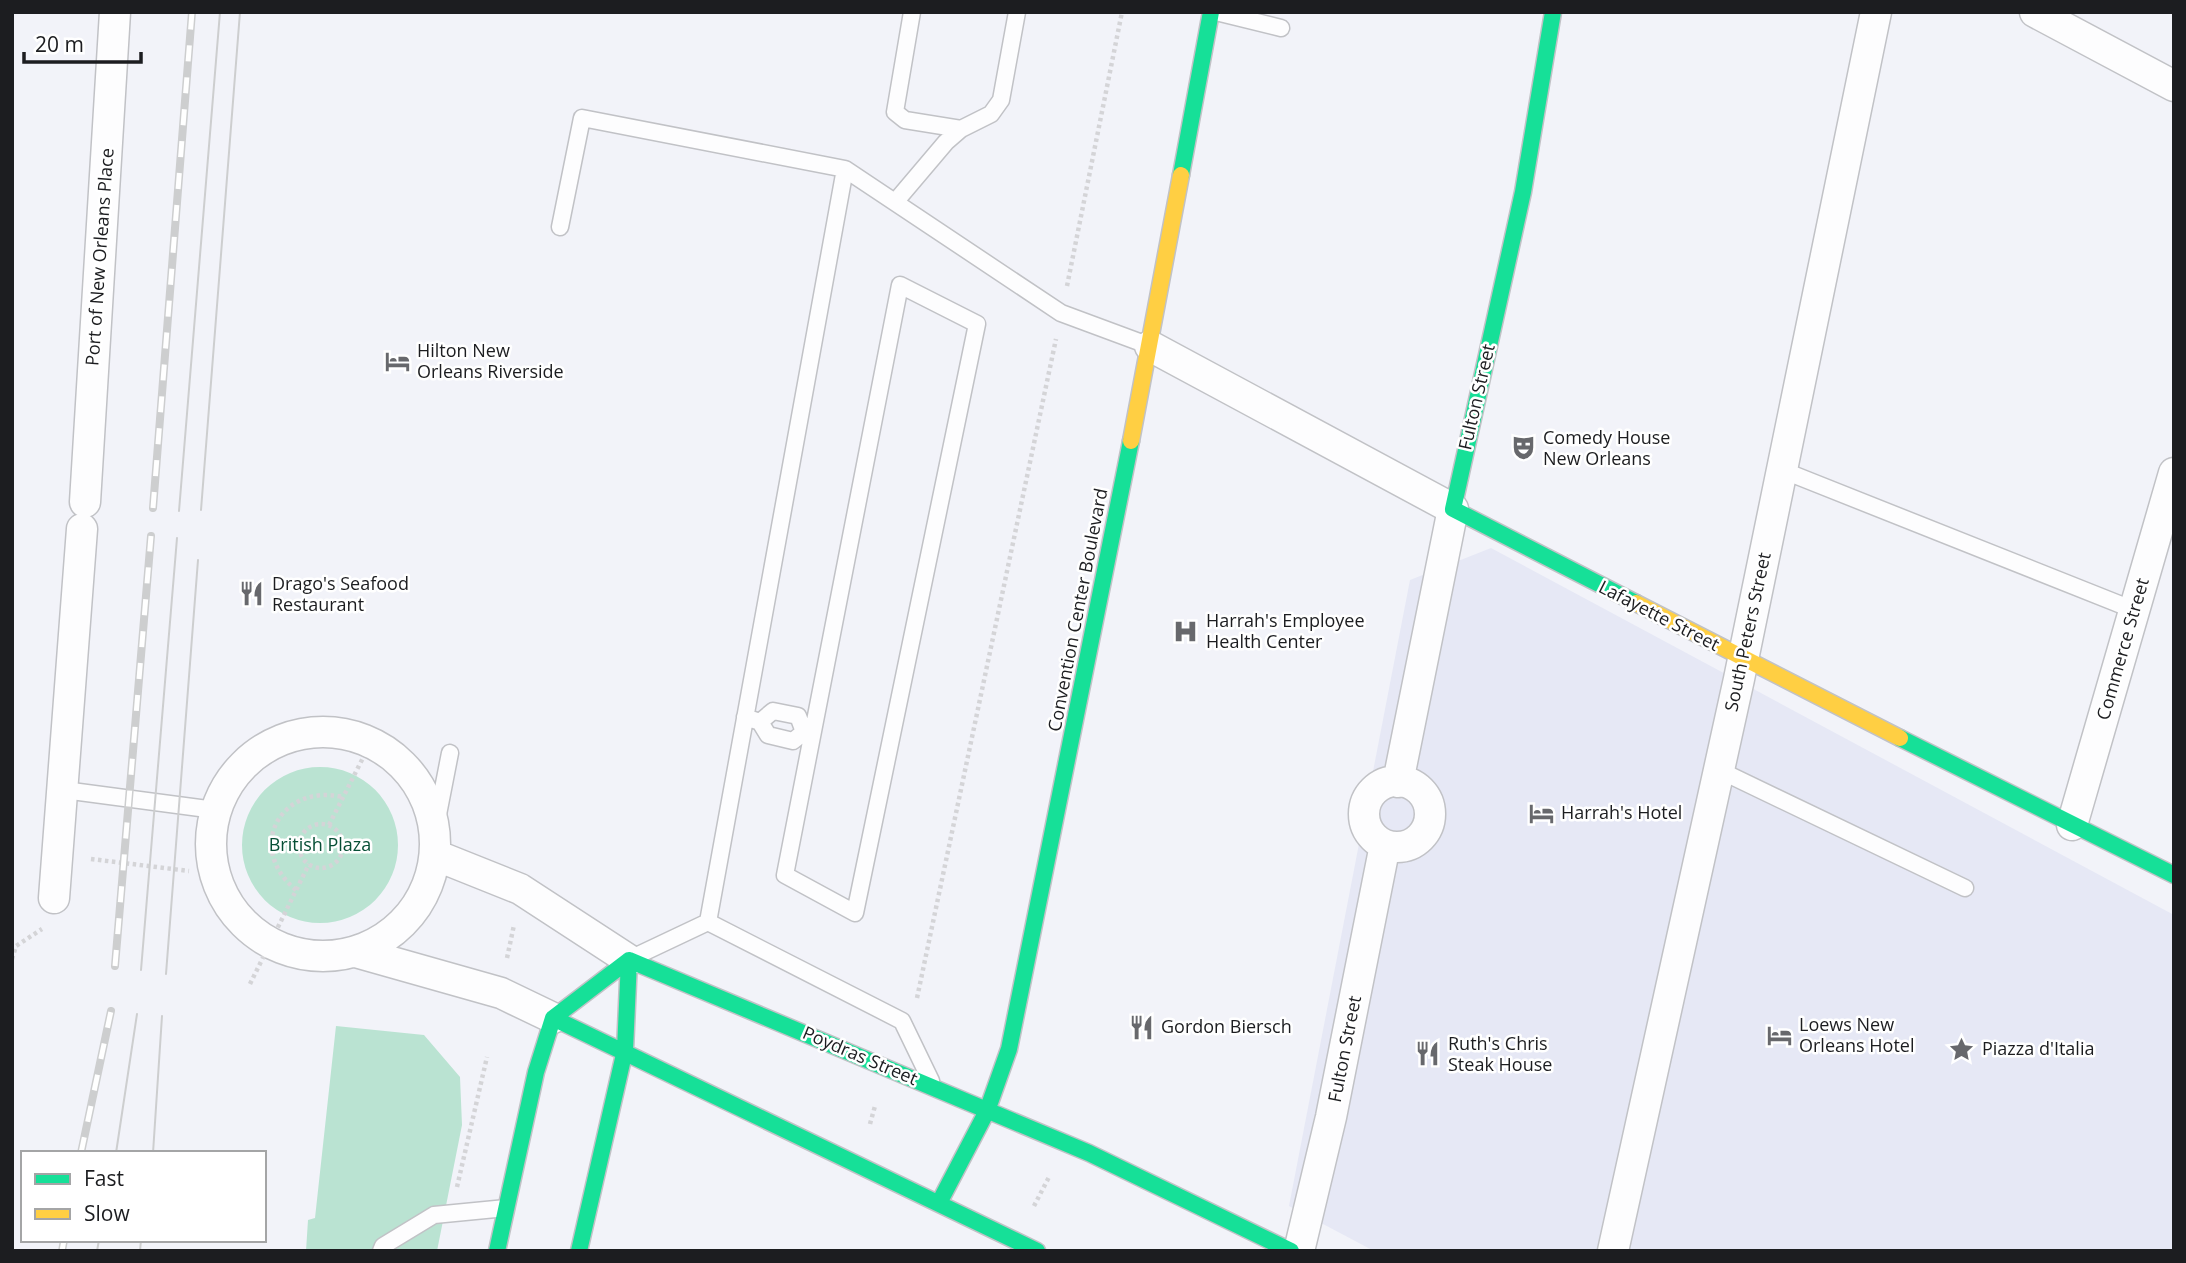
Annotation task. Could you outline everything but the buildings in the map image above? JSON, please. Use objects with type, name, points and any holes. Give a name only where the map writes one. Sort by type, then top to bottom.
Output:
[{"type":"street","name":"Port of New Orleans Place","points":[[54,898],[83,515],[115,12]]},
{"type":"street","name":"Convention Center Boulevard","points":[[939,1203],[987,1111],[1009,1049],[1150,346],[1211,12]]},
{"type":"street","name":"Fulton Street","points":[[1398,782],[1453,509],[1524,192],[1553,12]]},
{"type":"street","name":"South Peters Street","points":[[1613,1251],[1743,659],[1877,12]]},
{"type":"street","points":[[2035,12],[2174,86]]},
{"type":"street","name":"Lafayette Street","points":[[1150,346],[1453,509],[1743,659],[2174,875]]},
{"type":"street","name":"Commerce Street","points":[[2072,825],[2174,473]]},
{"type":"street","points":[[308,732],[340,733],[371,742],[394,757],[414,778],[428,802],[435,842],[428,887],[410,915],[386,937],[356,952],[326,956],[307,954],[269,943],[244,925],[221,890],[213,871],[209,840],[215,810],[229,781],[250,757],[278,741],[308,732]]},
{"type":"street","points":[[1398,782],[1415,787],[1424,796],[1430,818],[1417,841],[1405,846],[1385,845],[1369,833],[1364,820],[1364,807],[1370,795],[1379,786],[1398,782]]},
{"type":"street","name":"Poydras Street","points":[[435,842],[520,889],[629,960],[1089,1153],[1291,1251]]},
{"type":"street","name":"Fulton Street","points":[[1299,1251],[1331,1116],[1385,845]]},
{"type":"street","points":[[356,952],[501,993],[625,1050],[1037,1251]]},
{"type":"street","points":[[497,1251],[536,1072],[553,1018],[629,960]]},
{"type":"street","points":[[579,1251],[625,1050],[629,960]]},
{"type":"lane","points":[[912,12],[895,112],[905,120],[961,129]]},
{"type":"lane","points":[[896,201],[961,129],[991,114],[1001,100],[1017,12]]},
{"type":"lane","points":[[1216,12],[1281,28]]},
{"type":"lane","points":[[560,227],[582,118],[845,169],[1062,313],[1150,346]]},
{"type":"lane","points":[[708,922],[752,719],[845,169]]},
{"type":"lane","points":[[752,719],[773,710],[798,716],[810,733],[785,875],[855,914],[977,324],[900,285],[810,733]]},
{"type":"lane","points":[[1782,470],[2134,610]]},
{"type":"lane","points":[[752,719],[768,734],[793,741],[810,733]]},
{"type":"lane","points":[[435,842],[450,753]]},
{"type":"lane","points":[[1719,770],[1965,888]]},
{"type":"lane","points":[[64,790],[215,810]]},
{"type":"lane","points":[[629,960],[708,922]]},
{"type":"lane","points":[[708,922],[902,1021],[935,1088]]},
{"type":"lane","points":[[381,1251],[383,1246],[434,1215],[506,1208]]},
{"type":"path","points":[[915,1004],[1062,313],[1122,12]]},
{"type":"path","points":[[329,825],[371,742]]},
{"type":"path","points":[[296,890],[274,866],[270,848],[280,815],[310,794],[343,797]]},
{"type":"path","points":[[314,824],[329,825],[340,835],[343,850],[340,857],[328,866],[309,864],[299,852],[299,838],[314,824]]},
{"type":"path","points":[[250,984],[309,864]]},
{"type":"path","points":[[507,958],[514,921]]},
{"type":"path","points":[[443,1214],[453,1204],[487,1056]]},
{"type":"path","points":[[870,1124],[878,1095]]},
{"type":"path","points":[[1033,1207],[1051,1174]]},
{"type":"shaded area","points":[[1491,548],[2174,915],[2174,1251],[1374,1251],[1289,1206],[1410,580]]},
{"type":"green space","name":"British Plaza","points":[[320,767],[350,773],[375,790],[392,815],[398,845],[392,875],[375,900],[350,917],[320,923],[290,917],[265,900],[248,875],[242,845],[248,815],[265,790],[290,773]]},
{"type":"green space","points":[[336,1026],[424,1035],[460,1077],[462,1125],[437,1251],[306,1251],[308,1220],[315,1218]]},
{"type":"tram line","points":[[179,511],[220,12]]},
{"type":"tram line","points":[[201,510],[240,12]]},
{"type":"tram line","points":[[141,970],[177,538]]},
{"type":"tram line","points":[[166,974],[198,560]]},
{"type":"tram line","points":[[116,1151],[137,1014]]},
{"type":"tram line","points":[[153,1151],[162,1016]]},
{"type":"tram line","points":[[97,1251],[99,1242]]},
{"type":"tram line","points":[[140,1251],[141,1242]]},
{"type":"railway","points":[[153,508],[192,12]]},
{"type":"railway","points":[[115,966],[151,536]]},
{"type":"railway","points":[[81,1151],[111,1011]]},
{"type":"railway","points":[[62,1251],[64,1242]]},
{"type":"traffic: fast","points":[[1181,175],[1211,12]]},
{"type":"traffic: fast","points":[[1553,12],[1523,192],[1453,509],[1636,603]]},
{"type":"traffic: fast","points":[[939,1203],[987,1111],[1009,1049],[1131,441]]},
{"type":"traffic: fast","points":[[1900,738],[2174,875]]},
{"type":"traffic: fast","points":[[629,960],[1089,1153],[1291,1251]]},
{"type":"traffic: fast","points":[[497,1251],[536,1072],[553,1018],[629,960]]},
{"type":"traffic: fast","points":[[579,1251],[625,1050],[629,960]]},
{"type":"traffic: fast","points":[[553,1018],[1037,1251]]},
{"type":"traffic: slow","points":[[1131,441],[1181,175]]},
{"type":"traffic: slow","points":[[1636,603],[1900,738]]},
{"type":"place","name":"Hilton New Orleans Riverside","points":[[397,361]]},
{"type":"place","name":"Comedy House New Orleans","points":[[1523,448]]},
{"type":"place","name":"Drago's Seafood Restaurant","points":[[252,594]]},
{"type":"place","name":"Harrah's Employee Health Center","points":[[1186,631]]},
{"type":"place","name":"Harrah's Hotel","points":[[1541,813]]},
{"type":"place","name":"Gordon Biersch","points":[[1141,1027]]},
{"type":"place","name":"Loews New Orleans Hotel","points":[[1779,1035]]},
{"type":"place","name":"Piazza d'Italia","points":[[1962,1049]]},
{"type":"place","name":"Ruth's Chris Steak House","points":[[1428,1054]]}]
